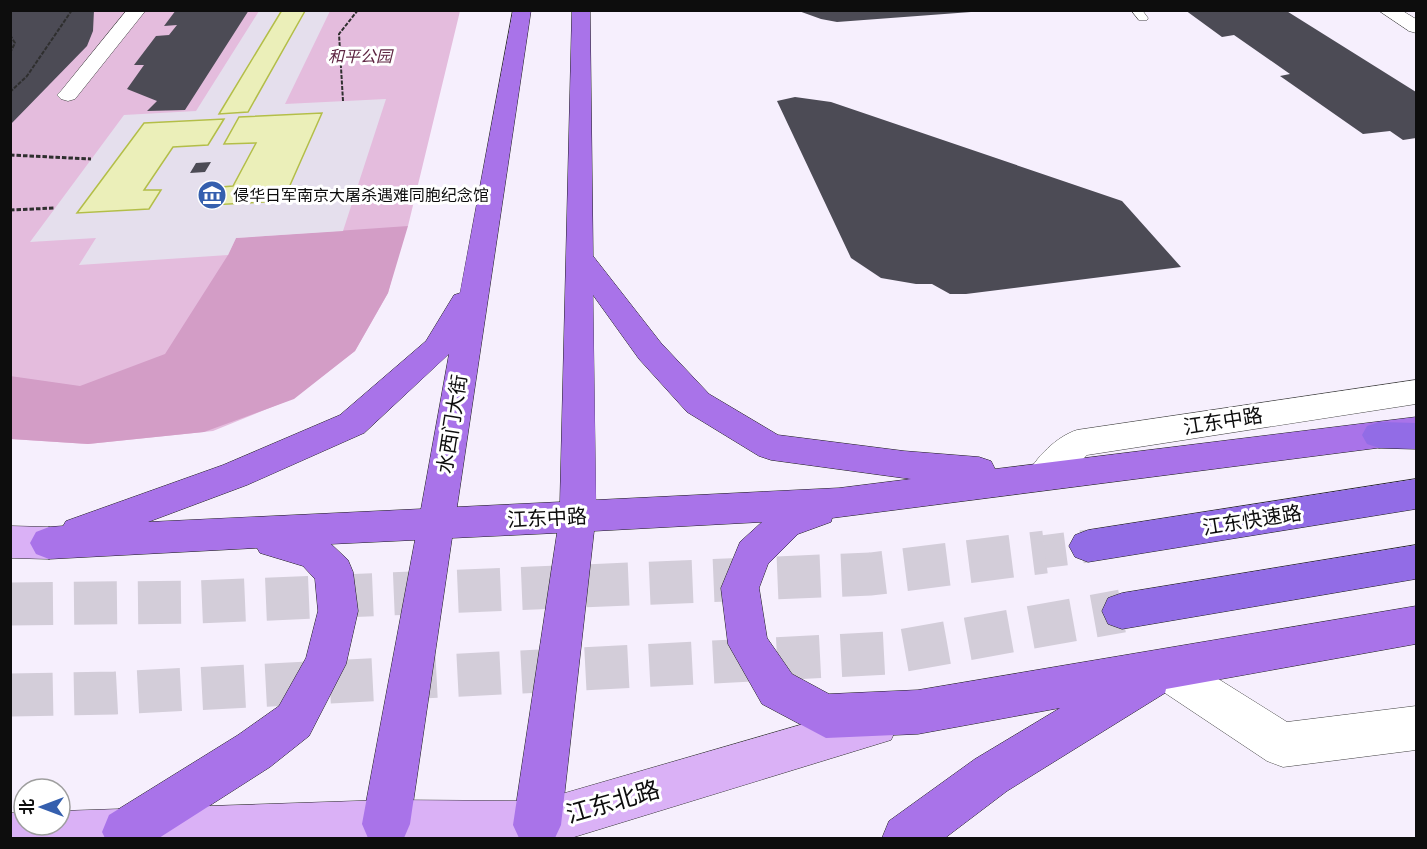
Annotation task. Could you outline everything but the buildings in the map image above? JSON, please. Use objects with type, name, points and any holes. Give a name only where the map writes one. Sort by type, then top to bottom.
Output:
[{"type":"highway","points":[[1379,435],[1416,436]]},
{"type":"highway","name":"江东快速路","points":[[1088,546],[1416,494]]},
{"type":"highway","points":[[1122,611],[1416,562]]},
{"type":"main road","name":"水西门大街","points":[[385,831],[474,285],[522,10]]},
{"type":"main road","points":[[536,832],[578,516],[581,10]]},
{"type":"main road","points":[[579,256],[650,351],[698,403],[771,447],[904,465],[1044,477]]},
{"type":"main road","points":[[10,542],[49,543],[235,475],[352,424],[437,349],[474,285]]},
{"type":"main road","name":"江东中路","points":[[49,543],[839,503],[1416,430]]},
{"type":"main road","points":[[839,503],[785,523],[753,554],[740,588],[748,644],[777,689],[826,716],[918,712],[1416,625]]},
{"type":"main road","points":[[126,832],[254,751],[294,721],[325,664],[338,611],[334,572],[314,552],[240,534]]},
{"type":"main road","points":[[906,838],[991,775],[1166,669]]},
{"type":"main road","name":"江东北路","points":[[10,837],[126,832],[536,832],[918,712]]},
{"type":"street","points":[[68,95],[137,10]]},
{"type":"street","points":[[1387,10],[1416,27]]},
{"type":"street","name":"江东中路","points":[[1044,477],[1077,443],[1416,392]]},
{"type":"street","points":[[1166,669],[1283,745],[1416,728]]},
{"type":"path","points":[[10,92],[27,76],[72,10]]},
{"type":"path","points":[[343,101],[339,34],[357,10]]},
{"type":"path","points":[[10,35],[15,43],[10,53]]},
{"type":"path","points":[[10,155],[91,159]]},
{"type":"path","points":[[10,210],[56,208]]},
{"type":"green space","name":"侵华日军南京大屠杀遇难同胞纪念馆","points":[[10,11],[460,11],[408,226],[405,227],[388,293],[355,351],[294,398],[213,431],[88,444],[11,439]]},
{"type":"shaded area","points":[[282,10],[305,11],[248,112],[219,114]]},
{"type":"shaded area","points":[[259,11],[282,11],[220,113],[248,112],[305,11],[330,11],[285,104],[386,99],[343,231],[236,238],[228,255],[79,265],[96,238],[30,242],[124,115],[196,111]],"holes":[[[224,119],[208,145],[173,147],[144,191],[161,190],[78,213],[144,123]],[[257,142],[283,201],[233,186]]]},
{"type":"shaded area","points":[[322,113],[283,201],[211,205],[221,187],[233,186],[256,143],[224,144],[239,117]]},
{"type":"shaded area","points":[[224,119],[208,145],[173,147],[144,190],[161,190],[149,209],[77,213],[144,123]]},
{"type":"shaded area","points":[[408,226],[388,293],[355,351],[294,399],[204,432],[88,444],[11,439],[10,376],[80,386],[165,354],[228,255],[236,238]]},
{"type":"tunnel","points":[[1033,553],[1088,546]]},
{"type":"tunnel","points":[[10,604],[198,602],[871,574],[1045,552]]},
{"type":"tunnel","points":[[10,695],[115,693],[889,653],[1122,611]]},
{"type":"place","name":"侵华日军南京大屠杀遇难同胞纪念馆","points":[[212,195]]},
{"type":"park label","name":"和平公园","points":[[360,56]]}]
